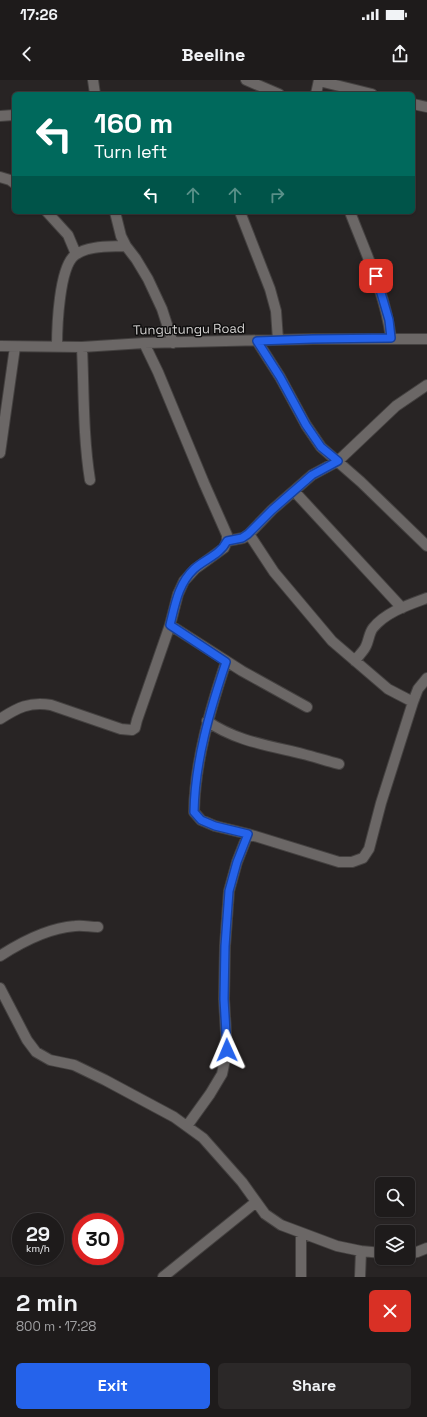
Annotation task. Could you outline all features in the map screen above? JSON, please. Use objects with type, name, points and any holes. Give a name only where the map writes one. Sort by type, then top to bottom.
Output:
[{"type":"street","points":[[93,80],[94,92]]},
{"type":"street","points":[[246,80],[274,92]]},
{"type":"street","points":[[316,92],[319,81],[364,92]]},
{"type":"street","points":[[415,104],[427,107]]},
{"type":"street","points":[[0,116],[12,115]]},
{"type":"street","points":[[0,177],[12,182]]},
{"type":"street","points":[[49,214],[68,235],[76,254]]},
{"type":"street","points":[[116,214],[121,236],[148,279],[162,309],[174,343]]},
{"type":"street","points":[[241,214],[270,289],[276,311],[278,340]]},
{"type":"street","points":[[351,214],[372,264],[384,300],[389,320],[391,338]]},
{"type":"street","points":[[56,347],[57,321],[64,275],[70,260],[76,254],[89,249],[126,246]]},
{"type":"street","name":"Tungutungu Road","points":[[0,346],[56,347],[144,343],[278,340],[391,338],[427,339]]},
{"type":"street","points":[[257,341],[280,377],[306,425],[321,447],[338,461],[427,546]]},
{"type":"street","points":[[0,719],[10,712],[28,704],[40,703],[51,705],[127,731],[135,728],[170,625],[178,594],[184,581],[195,569],[224,548],[227,541],[227,534],[158,372],[144,343]]},
{"type":"street","points":[[82,346],[84,434],[90,480]]},
{"type":"street","points":[[0,453],[15,347]]},
{"type":"street","points":[[227,541],[242,538],[248,534],[272,510],[312,475],[338,461],[396,406],[427,385]]},
{"type":"street","points":[[294,491],[402,608]]},
{"type":"street","points":[[248,534],[274,572],[332,641],[388,689],[414,702]]},
{"type":"street","points":[[355,660],[366,647],[370,633],[374,627],[392,613],[427,598]]},
{"type":"street","points":[[170,625],[226,662],[307,707]]},
{"type":"street","points":[[226,662],[207,721],[201,752],[194,812],[201,820],[215,826],[248,834],[339,862],[352,862],[363,858],[369,849],[381,803],[418,689],[427,678]]},
{"type":"street","points":[[0,709],[10,712]]},
{"type":"street","points":[[207,721],[230,734],[247,740],[339,764]]},
{"type":"street","points":[[187,1126],[210,1094],[222,1074],[227,1050],[224,999],[225,946],[229,891],[237,862],[248,834]]},
{"type":"street","points":[[0,956],[37,935],[58,928],[77,925],[98,927]]},
{"type":"street","points":[[0,988],[27,1040],[36,1052],[50,1060],[74,1065],[105,1080],[174,1117],[187,1126],[203,1138],[242,1182],[265,1214],[281,1225],[337,1246],[375,1252]]},
{"type":"street","points":[[163,1277],[256,1202]]},
{"type":"street","points":[[301,1233],[301,1277]]},
{"type":"street","points":[[415,1252],[427,1248]]},
{"type":"street","points":[[360,1277],[361,1251]]},
{"type":"route","points":[[227,1050],[224,999],[225,946],[229,891],[237,862],[248,834],[215,826],[201,820],[194,812],[204,734],[216,690],[226,662],[170,625],[178,594],[184,581],[195,569],[224,548],[227,541],[242,538],[248,534],[272,510],[312,475],[338,461],[321,447],[306,425],[280,377],[257,341],[391,338],[389,320],[376,276]]}]
